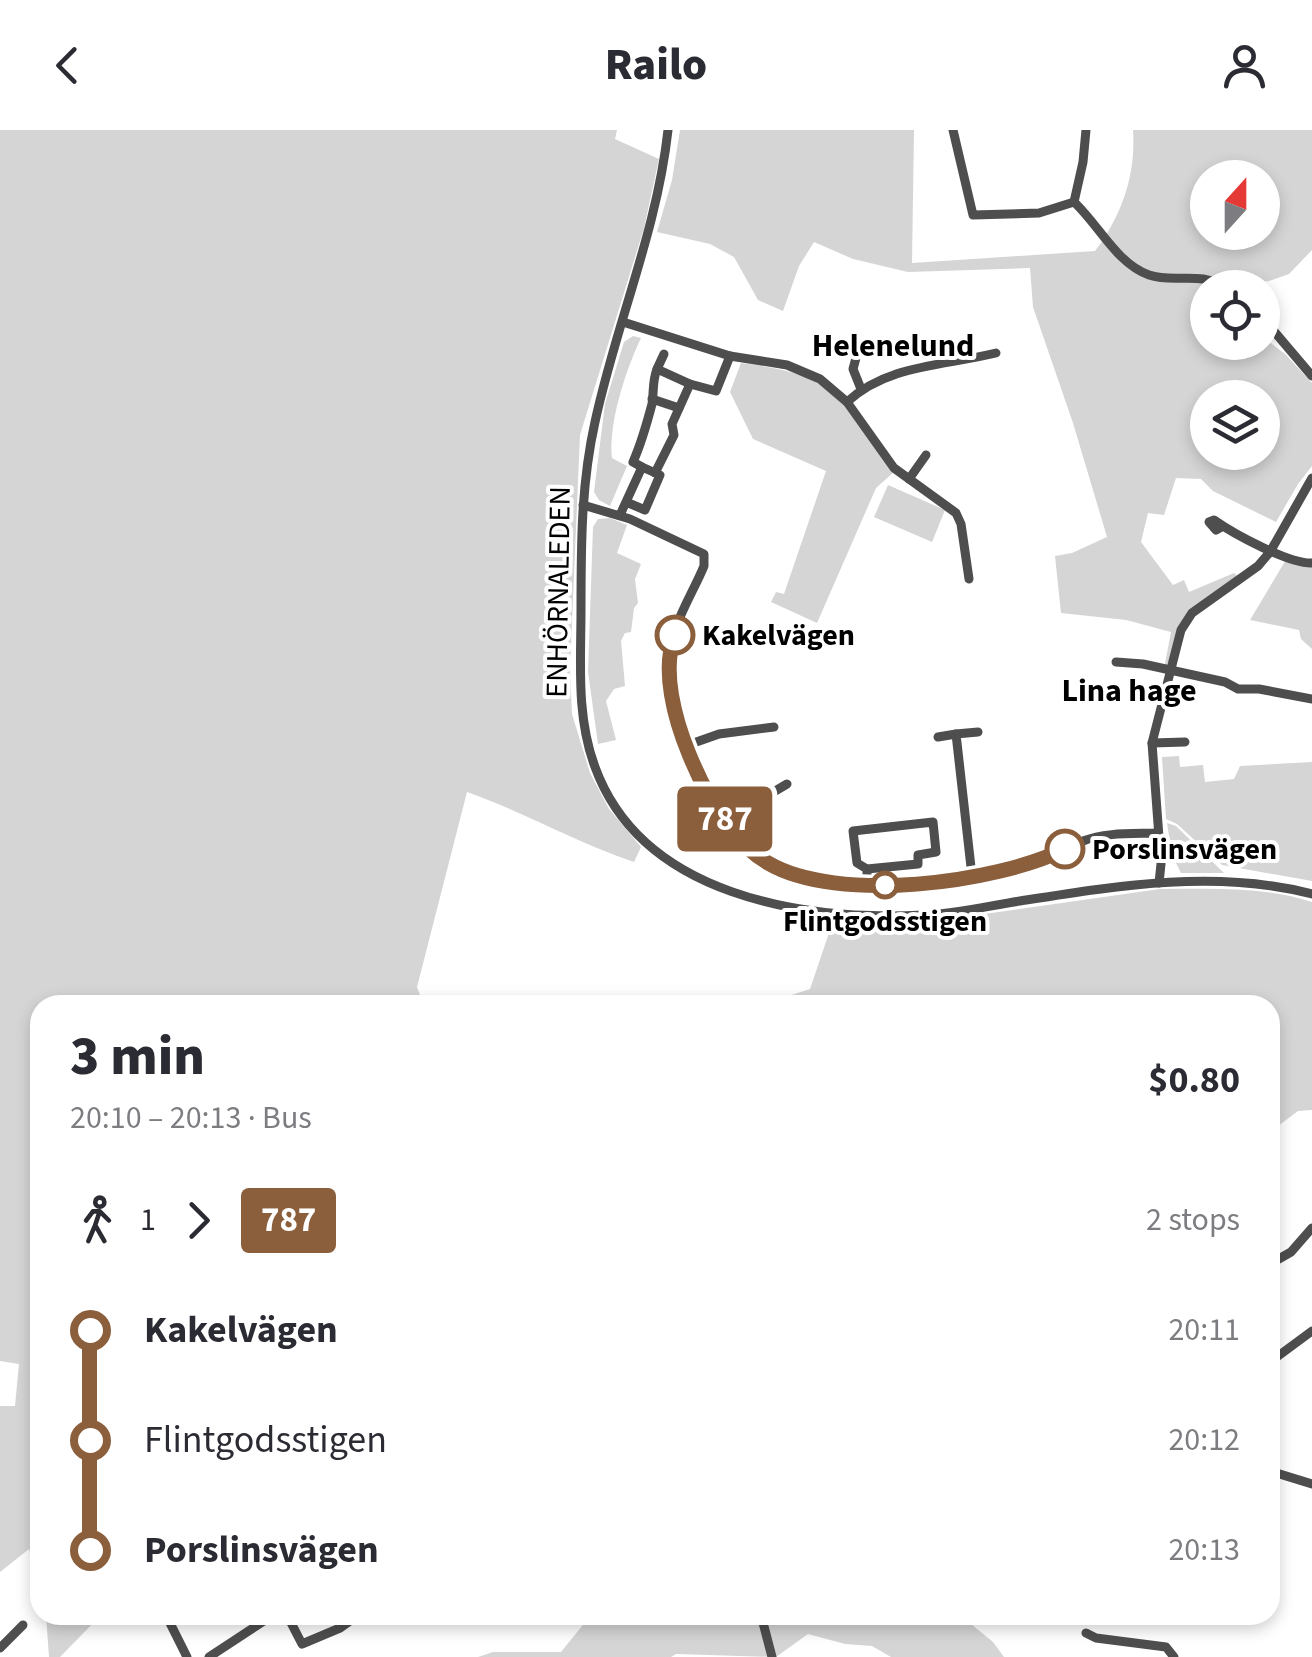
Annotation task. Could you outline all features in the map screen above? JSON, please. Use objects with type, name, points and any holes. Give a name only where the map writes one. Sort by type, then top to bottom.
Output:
[{"type":"street","name":"ENHÖRNALEDEN","points":[[668,130],[658,200],[595,422],[586,469],[580,710],[595,768],[615,805],[646,841],[684,871],[730,892],[833,914],[935,915],[1072,892],[1159,883],[1235,882],[1312,894]]},
{"type":"street","points":[[953,130],[972,215],[1039,213],[1074,202]]},
{"type":"street","points":[[1074,202],[1086,130]]},
{"type":"street","points":[[1074,202],[1126,261],[1142,272],[1154,277],[1190,276]]},
{"type":"street","points":[[624,322],[730,356],[798,368],[820,379],[847,402],[894,468],[956,514],[961,524],[968,579]]},
{"type":"street","points":[[667,336],[670,322]]},
{"type":"street","points":[[1280,338],[1312,376]]},
{"type":"street","points":[[860,343],[852,369],[860,389]]},
{"type":"street","points":[[847,402],[860,389],[898,371],[996,353]]},
{"type":"street","points":[[626,502],[644,510],[660,475],[633,462],[664,354]]},
{"type":"street","points":[[658,370],[716,391],[730,356]]},
{"type":"street","points":[[654,472],[674,435],[672,424],[690,384]]},
{"type":"street","points":[[652,398],[679,408]]},
{"type":"street","points":[[640,447],[663,460]]},
{"type":"street","points":[[909,479],[926,455]]},
{"type":"street","points":[[620,515],[642,467]]},
{"type":"street","points":[[1159,883],[1152,744],[1181,630],[1188,617],[1242,580],[1270,552],[1312,478]]},
{"type":"street","points":[[584,505],[620,515],[702,551],[706,559],[702,572],[669,657],[674,700],[685,746],[702,786],[750,850],[777,868],[825,881],[900,885],[1030,864],[1097,837],[1158,832]]},
{"type":"street","points":[[1223,526],[1270,552],[1299,564],[1312,563]]},
{"type":"street","points":[[1116,662],[1225,682],[1238,689],[1312,699]]},
{"type":"street","points":[[685,746],[719,734],[774,727]]},
{"type":"street","points":[[938,737],[978,732]]},
{"type":"street","points":[[956,734],[972,876]]},
{"type":"street","points":[[1152,744],[1185,742]]},
{"type":"street","points":[[726,820],[787,784]]},
{"type":"street","points":[[934,822],[936,852],[918,855],[918,864],[867,869],[856,863],[853,830],[934,822]]},
{"type":"street","points":[[867,869],[867,886]]},
{"type":"street","points":[[1280,1258],[1312,1228]]},
{"type":"street","points":[[1280,1355],[1312,1331]]},
{"type":"street","points":[[1280,1473],[1312,1484]]},
{"type":"street","points":[[0,1648],[23,1625]]},
{"type":"street","points":[[171,1625],[187,1657]]},
{"type":"street","points":[[209,1657],[258,1625]]},
{"type":"street","points":[[292,1625],[302,1644],[344,1625]]},
{"type":"street","points":[[764,1625],[772,1657]]},
{"type":"street","points":[[1086,1633],[1096,1638],[1166,1647],[1174,1657]]},
{"type":"shaded area","points":[[0,130],[617,130],[615,139],[659,159],[644,228],[580,435],[570,669],[572,714],[590,773],[609,809],[641,847],[634,862],[467,792],[417,987],[420,995],[30,995],[30,1552],[29,1549],[0,1572],[0,1406],[15,1406],[19,1364],[0,1361]]},
{"type":"shaded area","points":[[680,130],[914,130],[912,263],[1095,251],[1125,194],[1132,163],[1133,130],[1312,130],[1312,250],[1289,274],[1280,277],[1280,270],[1190,270],[1190,360],[1280,360],[1280,350],[1285,354],[1312,383],[1312,466],[1276,522],[1213,491],[1201,479],[1176,478],[1164,515],[1148,513],[1141,542],[1173,585],[1184,580],[1189,592],[1234,573],[1242,580],[1185,622],[1172,671],[1164,669],[1171,632],[1126,620],[1061,613],[1055,556],[1072,553],[1107,537],[1033,307],[1030,268],[908,272],[853,259],[814,242],[799,266],[783,311],[758,300],[734,257],[710,244],[657,232],[672,180]]},
{"type":"shaded area","points":[[633,336],[641,338],[619,397],[611,444],[612,458],[627,466],[610,506],[594,492],[605,404],[624,342]]},
{"type":"shaded area","points":[[741,363],[785,370],[825,387],[847,408],[894,472],[876,488],[817,623],[771,602],[776,592],[784,594],[826,471],[753,439],[730,392]]},
{"type":"shaded area","points":[[888,485],[945,510],[932,542],[874,517]]},
{"type":"shaded area","points":[[610,518],[627,525],[617,553],[641,564],[635,579],[638,603],[631,632],[625,633],[621,641],[625,686],[614,689],[606,701],[616,740],[598,744],[588,672],[593,527],[598,519]]},
{"type":"shaded area","points":[[1287,558],[1312,563],[1312,649],[1301,639],[1299,630],[1250,620]]},
{"type":"shaded area","points":[[1179,756],[1180,767],[1203,765],[1205,782],[1234,779],[1240,766],[1312,762],[1312,881],[1222,865],[1177,824],[1166,819],[1162,757]]},
{"type":"shaded area","points":[[1167,823],[1176,826],[1224,873],[1181,873],[1172,855]]},
{"type":"shaded area","points":[[1160,889],[1256,891],[1312,902],[1312,1110],[1298,1111],[1280,1124],[1280,995],[791,995],[810,989],[832,924],[935,921]]},
{"type":"shaded area","points":[[47,1625],[91,1625],[60,1657],[49,1657]]},
{"type":"shaded area","points":[[583,1625],[972,1625],[1004,1657],[891,1657],[872,1646],[845,1644],[808,1634],[776,1657],[478,1657],[493,1652],[561,1652]]},
{"type":"bus line","name":"787","points":[[675,635],[669,657],[674,700],[683,740],[702,786],[743,843],[777,868],[825,881],[900,885],[1017,868],[1065,849]]},
{"type":"place","name":"Kakelvägen","points":[[675,635]]},
{"type":"place","name":"Porslinsvägen","points":[[1065,849]]},
{"type":"place","name":"Flintgodsstigen","points":[[885,885]]},
{"type":"district","name":"Helenelund","points":[[893,345]]},
{"type":"district","name":"Lina hage","points":[[1129,690]]}]
